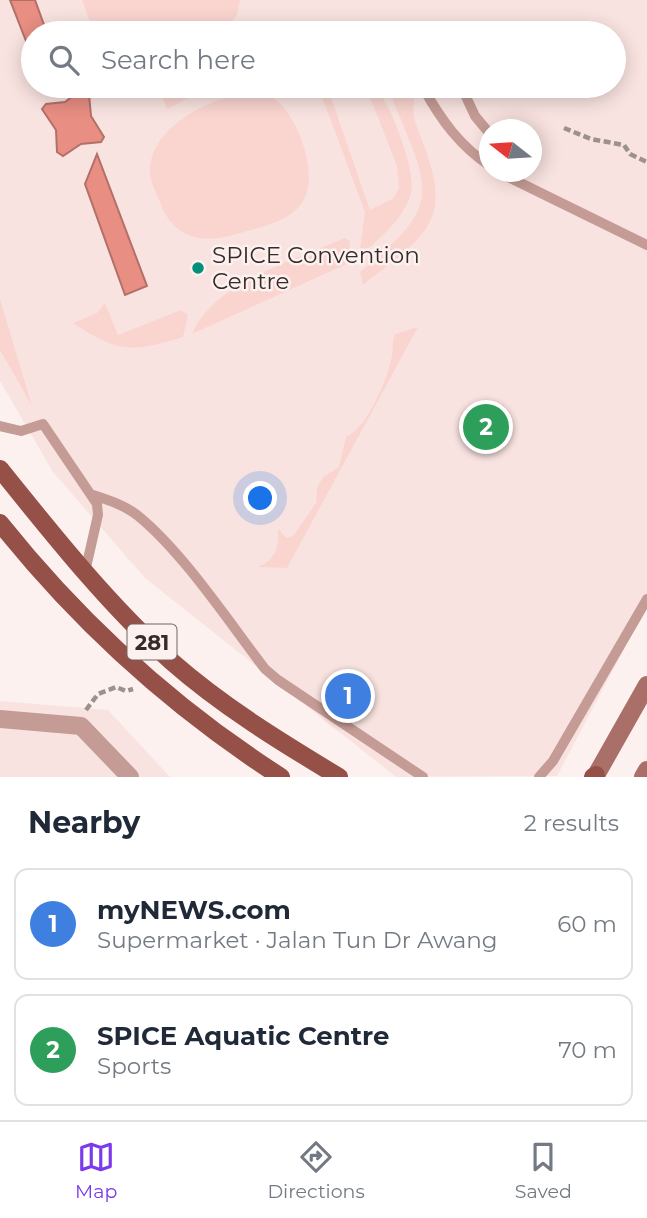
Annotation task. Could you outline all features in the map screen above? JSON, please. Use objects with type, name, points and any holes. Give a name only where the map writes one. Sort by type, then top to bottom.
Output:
[{"type":"main road","name":"281","points":[[0,468],[85,572],[129,621],[173,662],[269,734],[339,777]]},
{"type":"main road","name":"281","points":[[0,523],[50,583],[152,681],[281,777]]},
{"type":"street","points":[[595,776],[647,685]]},
{"type":"street","points":[[0,719],[73,724],[87,730],[130,777]]},
{"type":"street","points":[[643,777],[647,770]]},
{"type":"lane","points":[[429,98],[447,127],[467,150],[479,158]]},
{"type":"lane","points":[[467,98],[479,121]]},
{"type":"lane","points":[[518,182],[647,246]]},
{"type":"lane","points":[[0,426],[21,431],[43,424],[93,495],[97,515],[85,572]]},
{"type":"lane","points":[[93,495],[123,506],[139,517],[191,572],[265,669],[423,777]]},
{"type":"lane","points":[[539,777],[553,761],[647,600]]},
{"type":"path","points":[[564,128],[591,139],[624,145],[630,155],[647,162]]},
{"type":"path","points":[[73,724],[99,694],[116,687],[126,691],[152,681]]},
{"type":"shaded area","points":[[0,0],[647,0],[647,606],[557,776],[396,777],[145,578],[53,472],[0,381]]},
{"type":"shaded area","points":[[10,0],[35,0],[43,21],[21,21],[21,28]]},
{"type":"shaded area","points":[[82,0],[240,0],[237,15],[232,21],[90,21]]},
{"type":"shaded area","points":[[70,98],[89,98],[91,116],[104,137],[101,142],[81,144],[63,156],[57,152],[56,130],[42,109],[46,104],[65,102]]},
{"type":"shaded area","points":[[163,98],[188,98],[167,109]]},
{"type":"shaded area","points":[[225,98],[272,98],[282,106],[291,118],[304,147],[309,178],[302,203],[286,217],[238,234],[205,239],[186,234],[167,217],[154,188],[150,170],[153,154],[172,128],[201,108]]},
{"type":"shaded area","points":[[322,98],[331,98],[370,210],[394,198],[399,188],[397,166],[369,98],[383,98],[398,130],[411,173],[411,194],[390,228],[359,256],[365,212]]},
{"type":"shaded area","points":[[392,98],[414,98],[415,122],[431,168],[435,191],[434,210],[418,239],[363,285],[360,272],[406,229],[417,211],[422,194],[421,176]]},
{"type":"shaded area","points":[[97,154],[147,286],[125,295],[85,184]]},
{"type":"shaded area","points":[[345,238],[350,241],[349,263],[192,334],[203,316],[218,300],[237,287],[280,264]]},
{"type":"shaded area","points":[[0,299],[32,406],[0,350]]},
{"type":"shaded area","points":[[105,303],[118,335],[181,310],[188,315],[183,337],[150,346],[125,347],[102,340],[73,323],[97,313]]},
{"type":"shaded area","points":[[418,327],[287,568],[258,567],[275,552],[278,528],[286,538],[293,536],[316,503],[317,488],[323,477],[339,467],[346,437],[361,424],[381,389],[390,365],[395,334]]},
{"type":"shaded area","points":[[0,701],[108,710],[170,777],[0,777]]},
{"type":"place","name":"SPICE Convention Centre","points":[[198,268]]},
{"type":"place","name":"SPICE Aquatic Centre","points":[[486,427]]},
{"type":"place","name":"myNEWS.com","points":[[348,696]]}]
